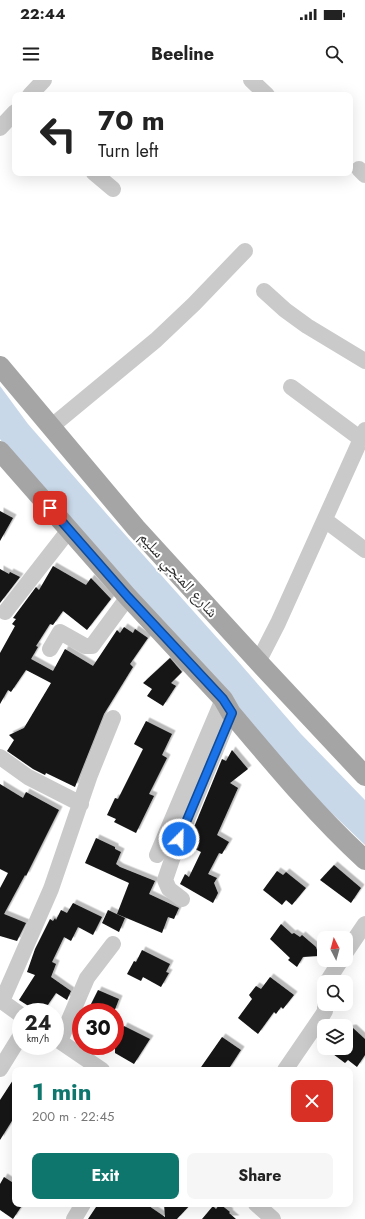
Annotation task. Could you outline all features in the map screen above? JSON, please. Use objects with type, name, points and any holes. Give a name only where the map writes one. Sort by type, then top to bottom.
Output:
[{"type":"main road","name":"شارع المنجي سليم","points":[[0,366],[52,426],[136,528],[258,662],[365,776]]},
{"type":"main road","points":[[0,451],[128,597],[227,706],[304,799],[338,835],[365,860]]},
{"type":"street","points":[[33,92],[44,80]]},
{"type":"street","points":[[250,80],[264,92]]},
{"type":"street","points":[[0,128],[12,115]]},
{"type":"street","points":[[98,176],[113,188]]},
{"type":"street","points":[[52,426],[156,340],[194,304],[245,251]]},
{"type":"street","points":[[264,291],[285,310],[307,326],[365,361]]},
{"type":"street","points":[[258,662],[278,623],[363,435],[291,387]]},
{"type":"street","points":[[325,520],[365,550]]},
{"type":"street","points":[[5,612],[69,530]]},
{"type":"street","points":[[50,649],[60,632],[85,646],[92,646],[128,597]]},
{"type":"street","points":[[157,855],[227,706]]},
{"type":"street","points":[[182,899],[169,889],[165,880],[227,706]]},
{"type":"street","points":[[12,1009],[1,1001],[51,889],[90,776],[113,718]]},
{"type":"street","points":[[0,757],[28,777],[81,804]]},
{"type":"street","points":[[353,942],[365,924]]},
{"type":"street","points":[[64,1026],[87,978],[113,944]]},
{"type":"street","points":[[287,1067],[325,1011]]},
{"type":"street","points":[[64,1045],[98,1067]]},
{"type":"street","points":[[0,1069],[12,1050]]},
{"type":"street","points":[[74,1219],[81,1207]]},
{"type":"street","points":[[259,1207],[273,1219]]},
{"type":"water","points":[[0,386],[28,424],[112,520],[301,734],[365,800],[365,845],[317,799],[4,445],[0,439]]},
{"type":"building","points":[[0,511],[13,518],[0,541]]},
{"type":"building","points":[[53,566],[86,585],[91,578],[111,599],[87,630],[63,611],[53,625],[50,624],[36,646],[38,647],[31,659],[53,671],[65,649],[93,666],[117,630],[120,633],[124,627],[133,633],[135,629],[148,638],[130,664],[133,667],[104,714],[75,787],[46,773],[45,775],[33,769],[7,751],[14,740],[9,735],[24,728],[51,683],[26,670],[11,692],[8,690],[0,704],[0,653],[15,626],[12,624],[16,619],[13,618],[36,587],[39,590]]},
{"type":"building","points":[[0,569],[9,574],[10,572],[20,577],[0,603]]},
{"type":"building","points":[[170,658],[182,672],[171,683],[176,686],[163,706],[147,696],[152,689],[143,683]]},
{"type":"building","points":[[146,721],[172,734],[162,755],[167,758],[149,794],[154,796],[136,833],[114,822],[116,819],[107,815],[115,798],[118,799],[143,749],[134,744]]},
{"type":"building","points":[[232,750],[248,769],[230,783],[238,788],[217,835],[229,842],[222,854],[219,853],[208,874],[217,878],[214,883],[218,893],[213,903],[180,884],[185,874],[189,877],[201,852],[189,846],[196,834],[192,832],[222,759],[226,761]]},
{"type":"building","points":[[0,784],[23,798],[26,792],[59,810],[26,876],[25,875],[4,914],[26,923],[17,941],[0,936],[0,888],[8,873],[0,869]]},
{"type":"building","points":[[96,838],[115,847],[115,849],[121,852],[116,864],[120,867],[155,881],[149,894],[179,908],[174,919],[168,917],[162,933],[117,914],[129,883],[85,863]]},
{"type":"building","points":[[334,865],[361,888],[351,903],[320,880]]},
{"type":"building","points":[[277,871],[283,875],[286,872],[306,888],[292,905],[286,900],[282,905],[263,890]]},
{"type":"building","points":[[73,903],[102,917],[93,935],[78,927],[71,941],[64,937],[52,962],[56,964],[51,977],[71,991],[67,1000],[56,993],[49,1003],[24,1003],[19,1000],[35,975],[27,972],[35,949],[50,919],[53,921],[55,918],[56,920],[61,910],[67,913]]},
{"type":"building","points":[[108,910],[125,918],[119,932],[102,923]]},
{"type":"building","points":[[281,924],[292,934],[294,933],[300,937],[302,935],[316,947],[317,956],[303,957],[297,967],[288,960],[290,958],[270,939]]},
{"type":"building","points":[[142,950],[170,964],[166,972],[169,973],[161,987],[143,977],[141,981],[127,974],[134,961],[136,962]]},
{"type":"building","points":[[270,977],[294,995],[283,1009],[281,1007],[276,1014],[274,1012],[258,1034],[238,1018],[252,999],[249,995],[256,986],[261,989]]},
{"type":"building","points":[[98,990],[119,999],[117,1003],[92,1003]]},
{"type":"building","points":[[124,1026],[150,1039],[134,1064],[118,1055],[124,1055]]},
{"type":"building","points":[[353,1028],[365,1039],[365,1055],[357,1067],[348,1060],[345,1063],[334,1055],[353,1055]]},
{"type":"building","points":[[222,1037],[241,1050],[230,1067],[201,1067]]},
{"type":"building","points":[[12,1082],[12,1121],[0,1140],[0,1100]]},
{"type":"building","points":[[4,1177],[12,1182],[12,1207],[21,1207],[13,1219],[0,1210],[0,1184]]},
{"type":"building","points":[[96,1207],[150,1207],[165,1217],[164,1207],[188,1207],[177,1219],[88,1219]]},
{"type":"building","points":[[212,1207],[216,1209],[218,1207],[224,1207],[236,1219],[202,1219]]},
{"type":"route","points":[[50,508],[154,626],[223,699],[232,713],[179,839]]}]
